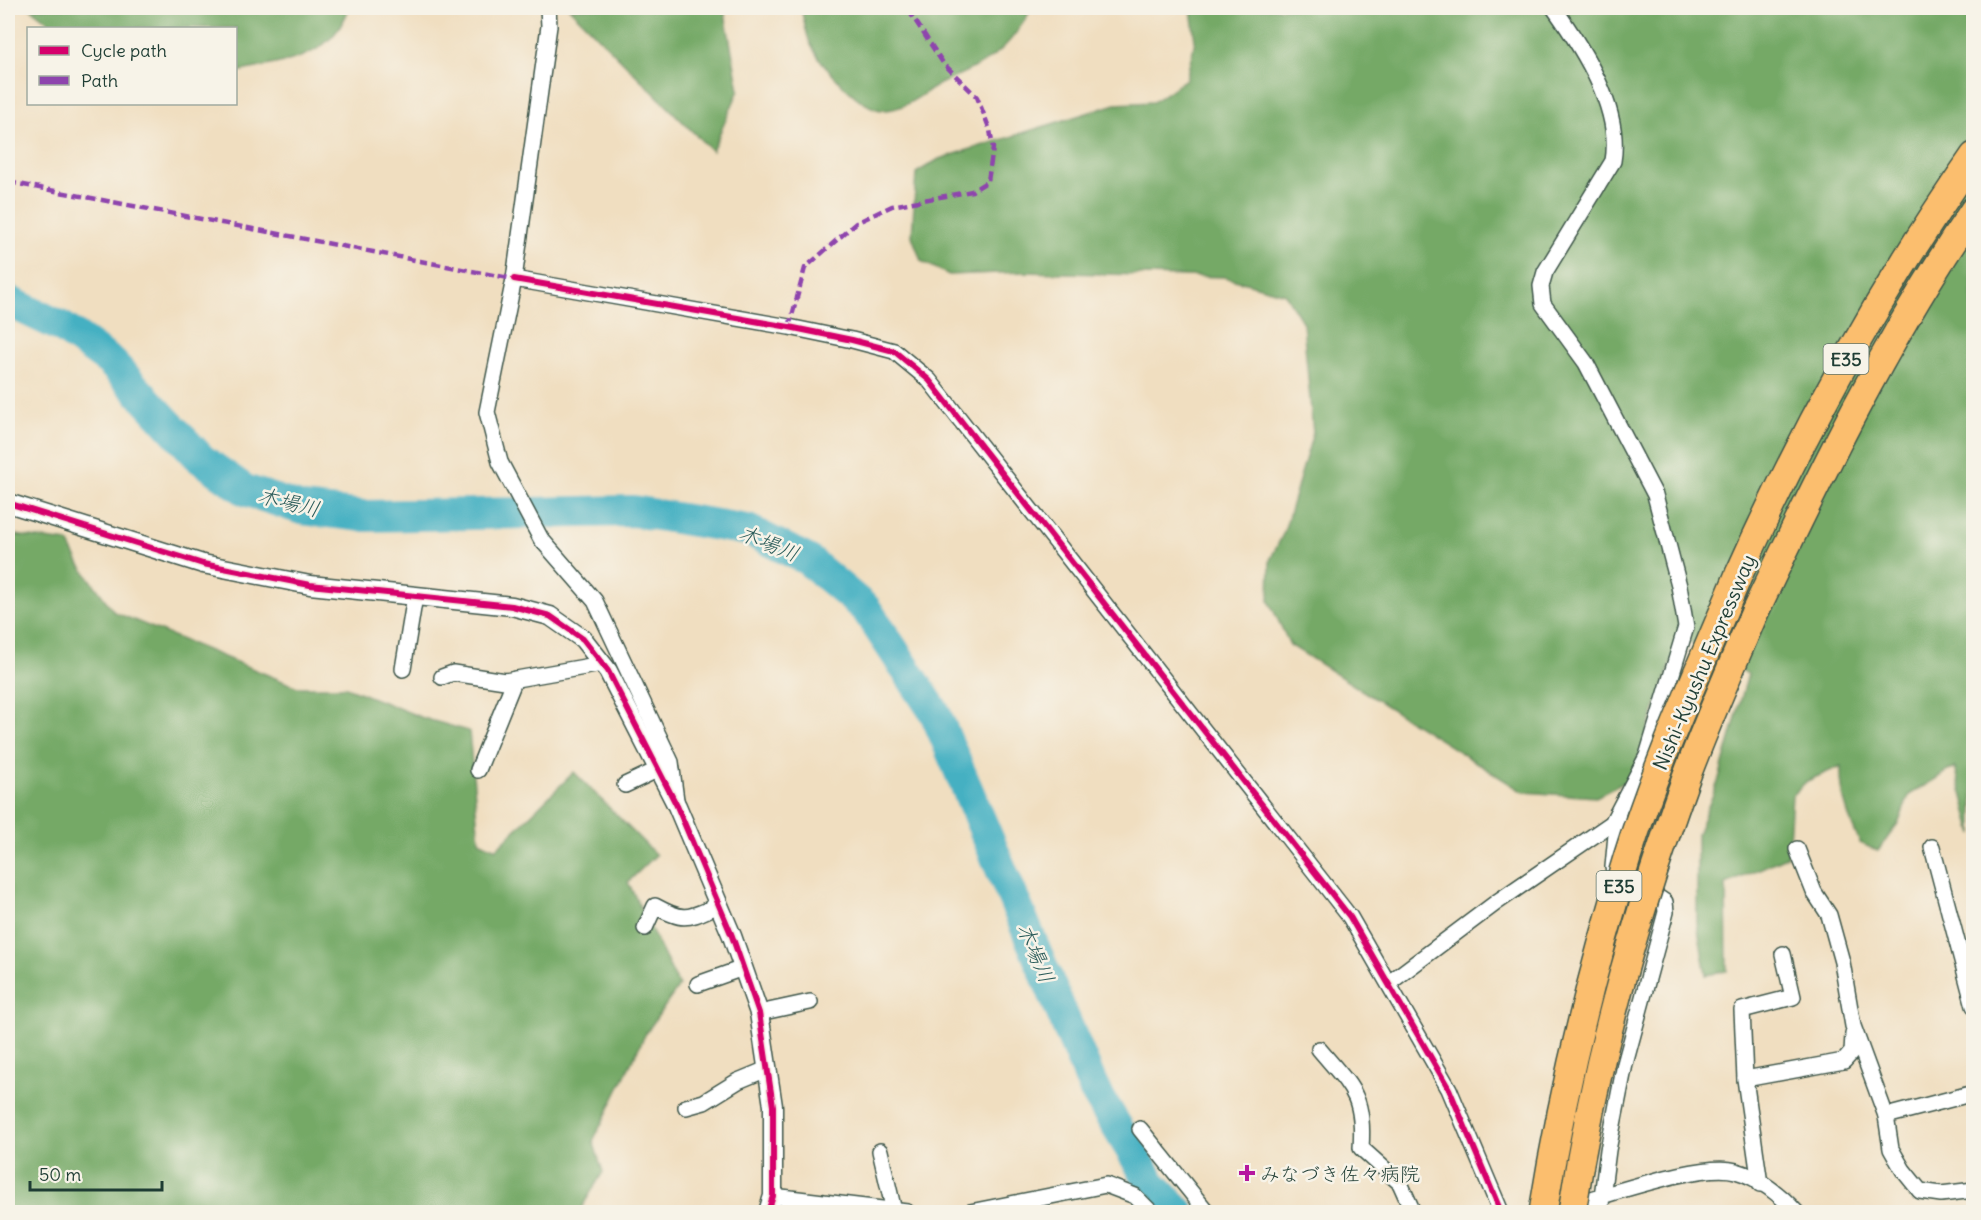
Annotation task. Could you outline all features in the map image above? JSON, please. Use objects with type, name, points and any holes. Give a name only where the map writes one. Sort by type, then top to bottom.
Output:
[{"type":"highway","name":"Nishi-Kyushu Expressway","points":[[1541,1212],[1570,1071],[1627,856],[1666,749],[1739,574],[1778,488],[1873,311],[1930,219],[1974,156]]},
{"type":"highway","name":"Nishi-Kyushu Expressway","points":[[1572,1212],[1598,1077],[1628,959],[1687,777],[1754,614],[1801,516],[1899,327],[1974,210]]},
{"type":"street","points":[[548,8],[549,26],[514,279],[487,412],[500,462],[541,539],[595,601],[671,762],[677,806]]},
{"type":"street","points":[[1389,983],[1497,902],[1612,823],[1647,756],[1686,627],[1679,586],[1655,495],[1587,363],[1543,304],[1541,286],[1545,272],[1613,161],[1616,142],[1611,112],[1575,37],[1554,8]]},
{"type":"street","points":[[514,279],[789,327],[894,351],[928,380],[1174,690],[1350,917],[1449,1089],[1501,1212]]},
{"type":"street","points":[[8,503],[202,564],[310,585],[512,606],[550,616],[583,639],[602,664],[677,806],[719,905],[759,1013],[773,1106],[771,1204],[900,1212],[880,1151]]},
{"type":"street","points":[[403,669],[415,596]]},
{"type":"street","points":[[442,677],[453,673],[505,681],[602,664]]},
{"type":"street","points":[[478,770],[515,679]]},
{"type":"street","points":[[625,784],[658,769]]},
{"type":"street","points":[[1601,1205],[1608,1150],[1625,1064],[1666,912],[1665,902],[1613,867],[1618,811]]},
{"type":"street","points":[[1932,847],[1974,1006]]},
{"type":"street","points":[[1797,849],[1814,892],[1829,915],[1842,962],[1853,1026],[1886,1116],[1891,1149],[1902,1170],[1920,1191],[1941,1194],[1974,1190]]},
{"type":"street","points":[[645,928],[655,906],[672,915],[687,919],[719,905]]},
{"type":"street","points":[[1760,1184],[1744,1079],[1742,1010],[1793,997],[1783,954]]},
{"type":"street","points":[[698,984],[743,968]]},
{"type":"street","points":[[759,1013],[810,1002]]},
{"type":"street","points":[[1744,1079],[1844,1061],[1852,1052],[1853,1026]]},
{"type":"street","points":[[1318,1049],[1357,1096],[1363,1119],[1361,1148],[1400,1183],[1413,1212]]},
{"type":"street","points":[[686,1107],[704,1102],[738,1081],[767,1069]]},
{"type":"street","points":[[1886,1116],[1974,1094]]},
{"type":"street","points":[[1140,1129],[1208,1212]]},
{"type":"street","points":[[1541,1212],[1601,1205],[1709,1168],[1736,1171],[1780,1194],[1796,1212]]},
{"type":"street","points":[[970,1212],[1107,1185],[1136,1196],[1151,1212]]},
{"type":"green space","points":[[30,8],[349,8],[341,25],[330,39],[318,48],[288,61],[237,72],[237,27],[56,27]]},
{"type":"green space","points":[[569,8],[724,8],[739,90],[712,151]]},
{"type":"green space","points":[[801,8],[1032,8],[1014,36],[996,54],[907,104],[882,110],[873,108],[853,95],[824,65],[810,43]]},
{"type":"green space","points":[[1191,8],[1973,8],[1973,834],[1955,767],[1909,795],[1899,822],[1878,851],[1860,843],[1843,796],[1841,766],[1807,781],[1792,795],[1788,856],[1726,884],[1727,971],[1706,975],[1697,924],[1697,834],[1718,782],[1748,674],[1680,636],[1631,779],[1596,797],[1523,792],[1290,645],[1269,601],[1270,560],[1284,532],[1313,433],[1303,323],[1285,294],[1224,277],[1023,272],[949,275],[921,261],[912,236],[916,173],[939,159],[1116,104],[1153,102],[1186,79],[1195,41]]},
{"type":"green space","points":[[8,534],[68,542],[80,565],[114,612],[297,687],[346,687],[423,718],[469,731],[479,841],[496,849],[574,772],[656,855],[628,882],[679,986],[646,1033],[593,1141],[603,1172],[579,1212],[8,1212]]},
{"type":"waterway","name":"木場川","points":[[8,301],[62,327],[111,362],[201,459],[245,490],[302,509],[363,516],[633,511],[748,530],[808,560],[866,609],[935,713],[1094,1089],[1151,1183],[1179,1212]]},
{"type":"marked path","points":[[789,327],[805,268],[856,223],[892,206],[972,191],[988,181],[993,148],[990,130],[977,97],[943,63],[907,8]]},
{"type":"marked path","points":[[8,182],[514,279]]},
{"type":"cycle path","points":[[514,279],[852,340],[894,351],[929,380],[1350,917],[1449,1089],[1501,1212]]},
{"type":"cycle path","points":[[8,503],[203,564],[310,585],[512,606],[550,616],[583,639],[608,671],[677,806],[732,936],[759,1013],[773,1106],[773,1196],[768,1212]]},
{"type":"place","name":"みなづき佐々病院","points":[[1247,1173]]}]
